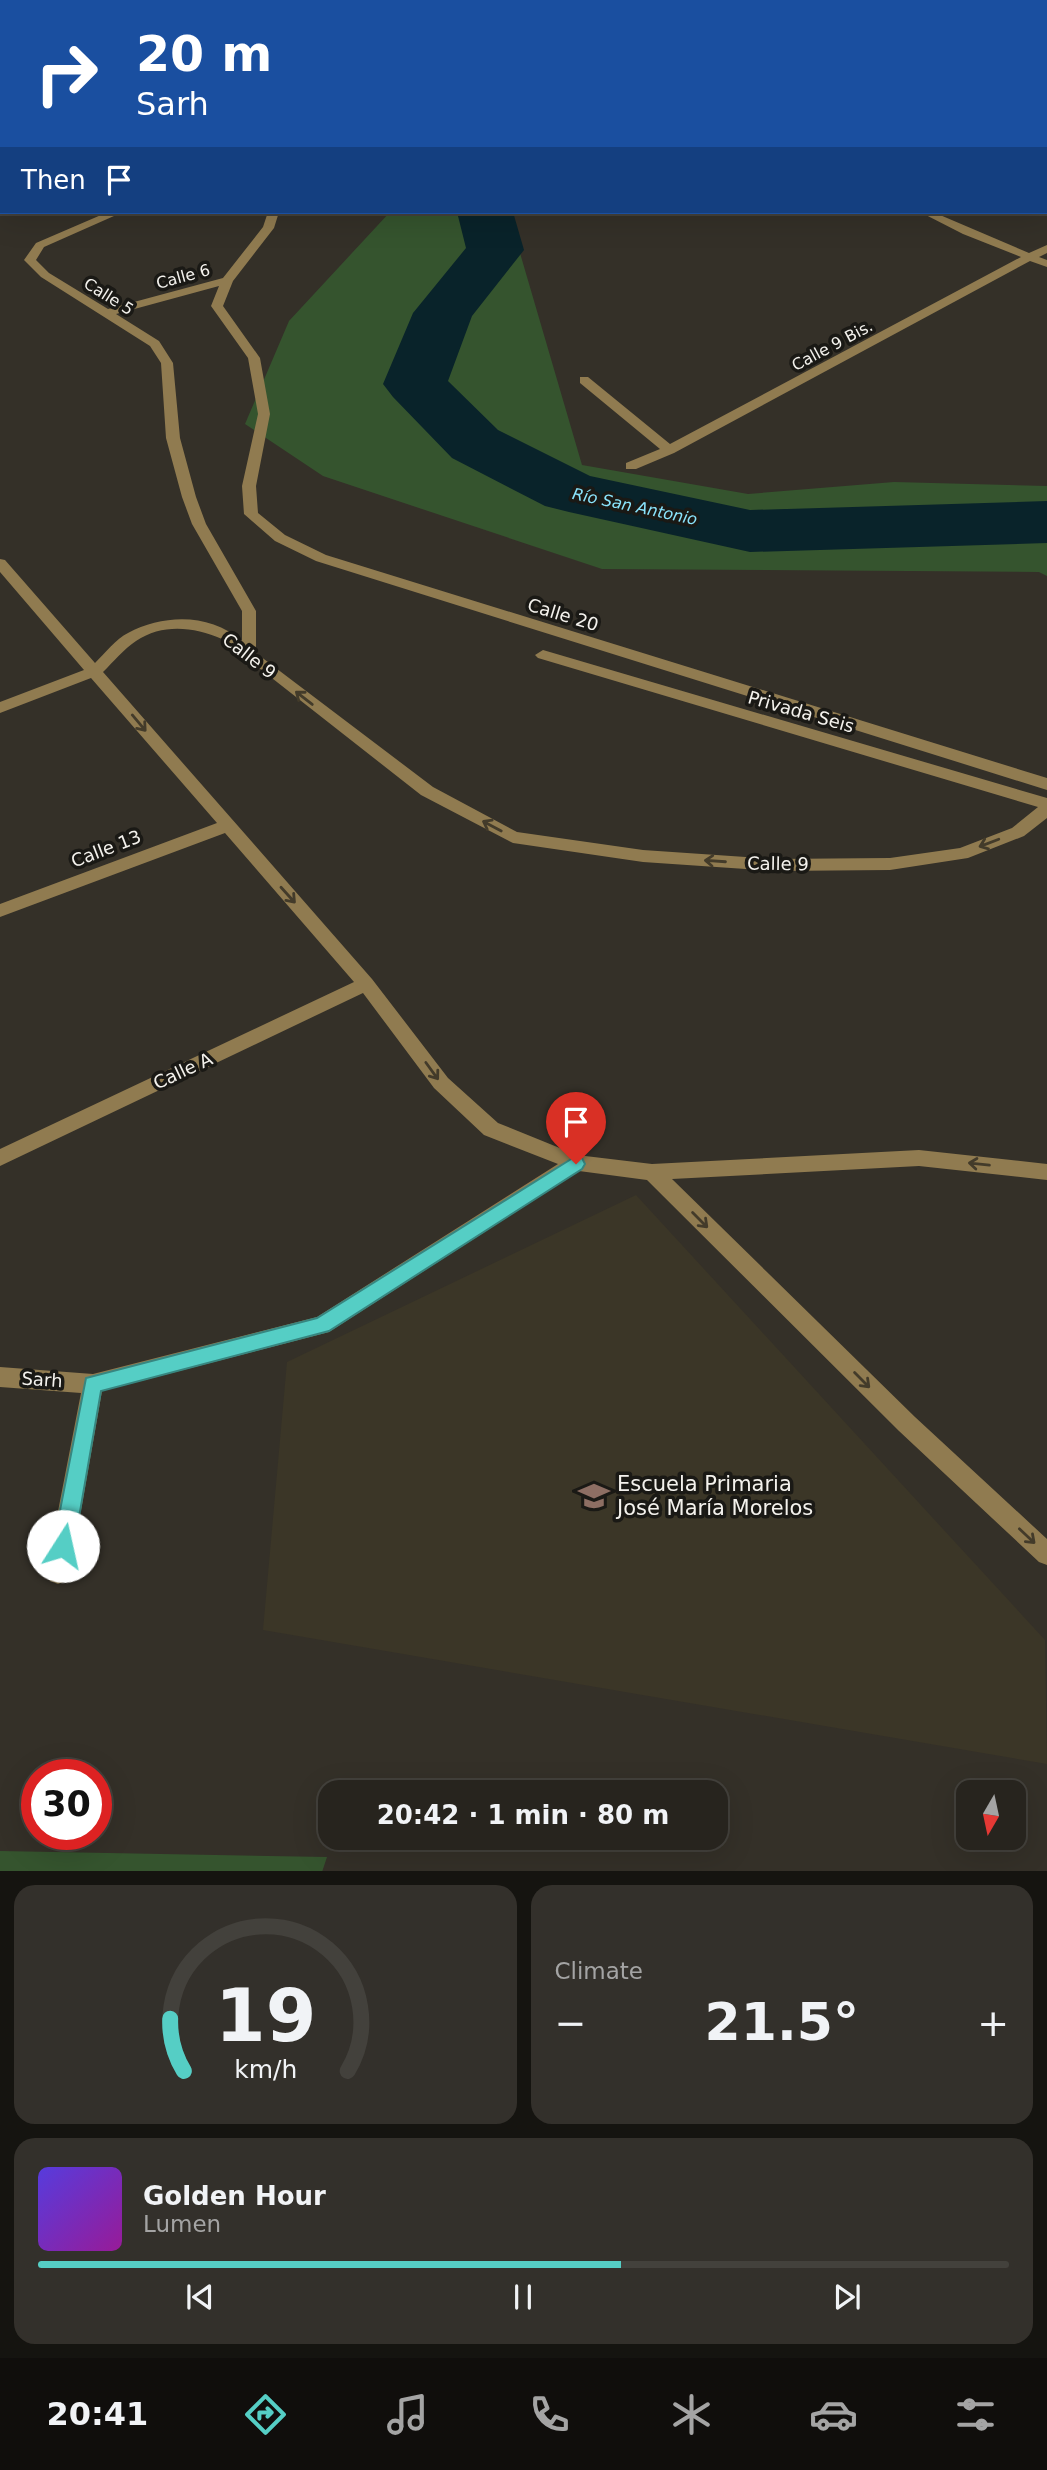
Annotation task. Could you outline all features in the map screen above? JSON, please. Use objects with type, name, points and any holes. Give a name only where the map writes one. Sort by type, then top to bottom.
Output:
[{"type":"street","name":"Calle 5","points":[[112,214],[40,245],[30,260],[45,275],[155,344],[167,363],[173,438],[189,497],[199,524],[249,611],[249,655]]},
{"type":"street","points":[[227,280],[268,228],[272,214]]},
{"type":"street","points":[[930,214],[1047,264]]},
{"type":"street","name":"Calle 9 Bis.","points":[[631,466],[669,450],[1047,248]]},
{"type":"street","name":"Calle 6","points":[[107,313],[227,280]]},
{"type":"street","name":"Calle 20","points":[[227,280],[217,306],[243,338],[254,358],[264,414],[250,486],[251,514],[280,538],[321,558],[463,604],[1047,784]]},
{"type":"street","points":[[584,380],[669,450]]},
{"type":"street","points":[[0,564],[366,984],[441,1083],[491,1129],[576,1164],[652,1172],[919,1158],[1047,1171]]},
{"type":"street","name":"Calle 9","points":[[95,671],[131,637],[144,630],[177,623],[205,626],[227,636],[427,791],[513,837],[643,856],[774,865],[890,864],[962,854],[1018,832],[1047,807]]},
{"type":"street","name":"Privada Seis","points":[[543,656],[1047,807]]},
{"type":"street","points":[[0,708],[95,671]]},
{"type":"street","name":"Calle 13","points":[[0,911],[227,826]]},
{"type":"street","name":"Calle A","points":[[0,1158],[366,984]]},
{"type":"street","name":"Sarh","points":[[0,1377],[93,1384],[322,1325],[576,1164]]},
{"type":"street","points":[[652,1172],[907,1424],[1047,1554]]},
{"type":"street","points":[[58,1573],[93,1384]]},
{"type":"shaded area","name":"Escuela Primaria José María Morelos","points":[[636,1195],[1045,1640],[1047,1764],[263,1630],[287,1362]]},
{"type":"green space","points":[[388,214],[509,214],[582,465],[748,494],[894,482],[1047,486],[1047,576],[1039,572],[602,569],[323,476],[245,424],[289,321]]},
{"type":"green space","points":[[0,1851],[327,1857],[322,1871],[0,1871]]},
{"type":"waterway","name":"Río San Antonio","points":[[486,214],[495,250],[443,313],[415,384],[475,444],[569,492],[750,531],[1047,522]]},
{"type":"place","name":"Escuela Primaria José María Morelos","points":[[594,1496]]},
{"type":"route","points":[[63,1546],[93,1384],[322,1325],[576,1164]]}]
